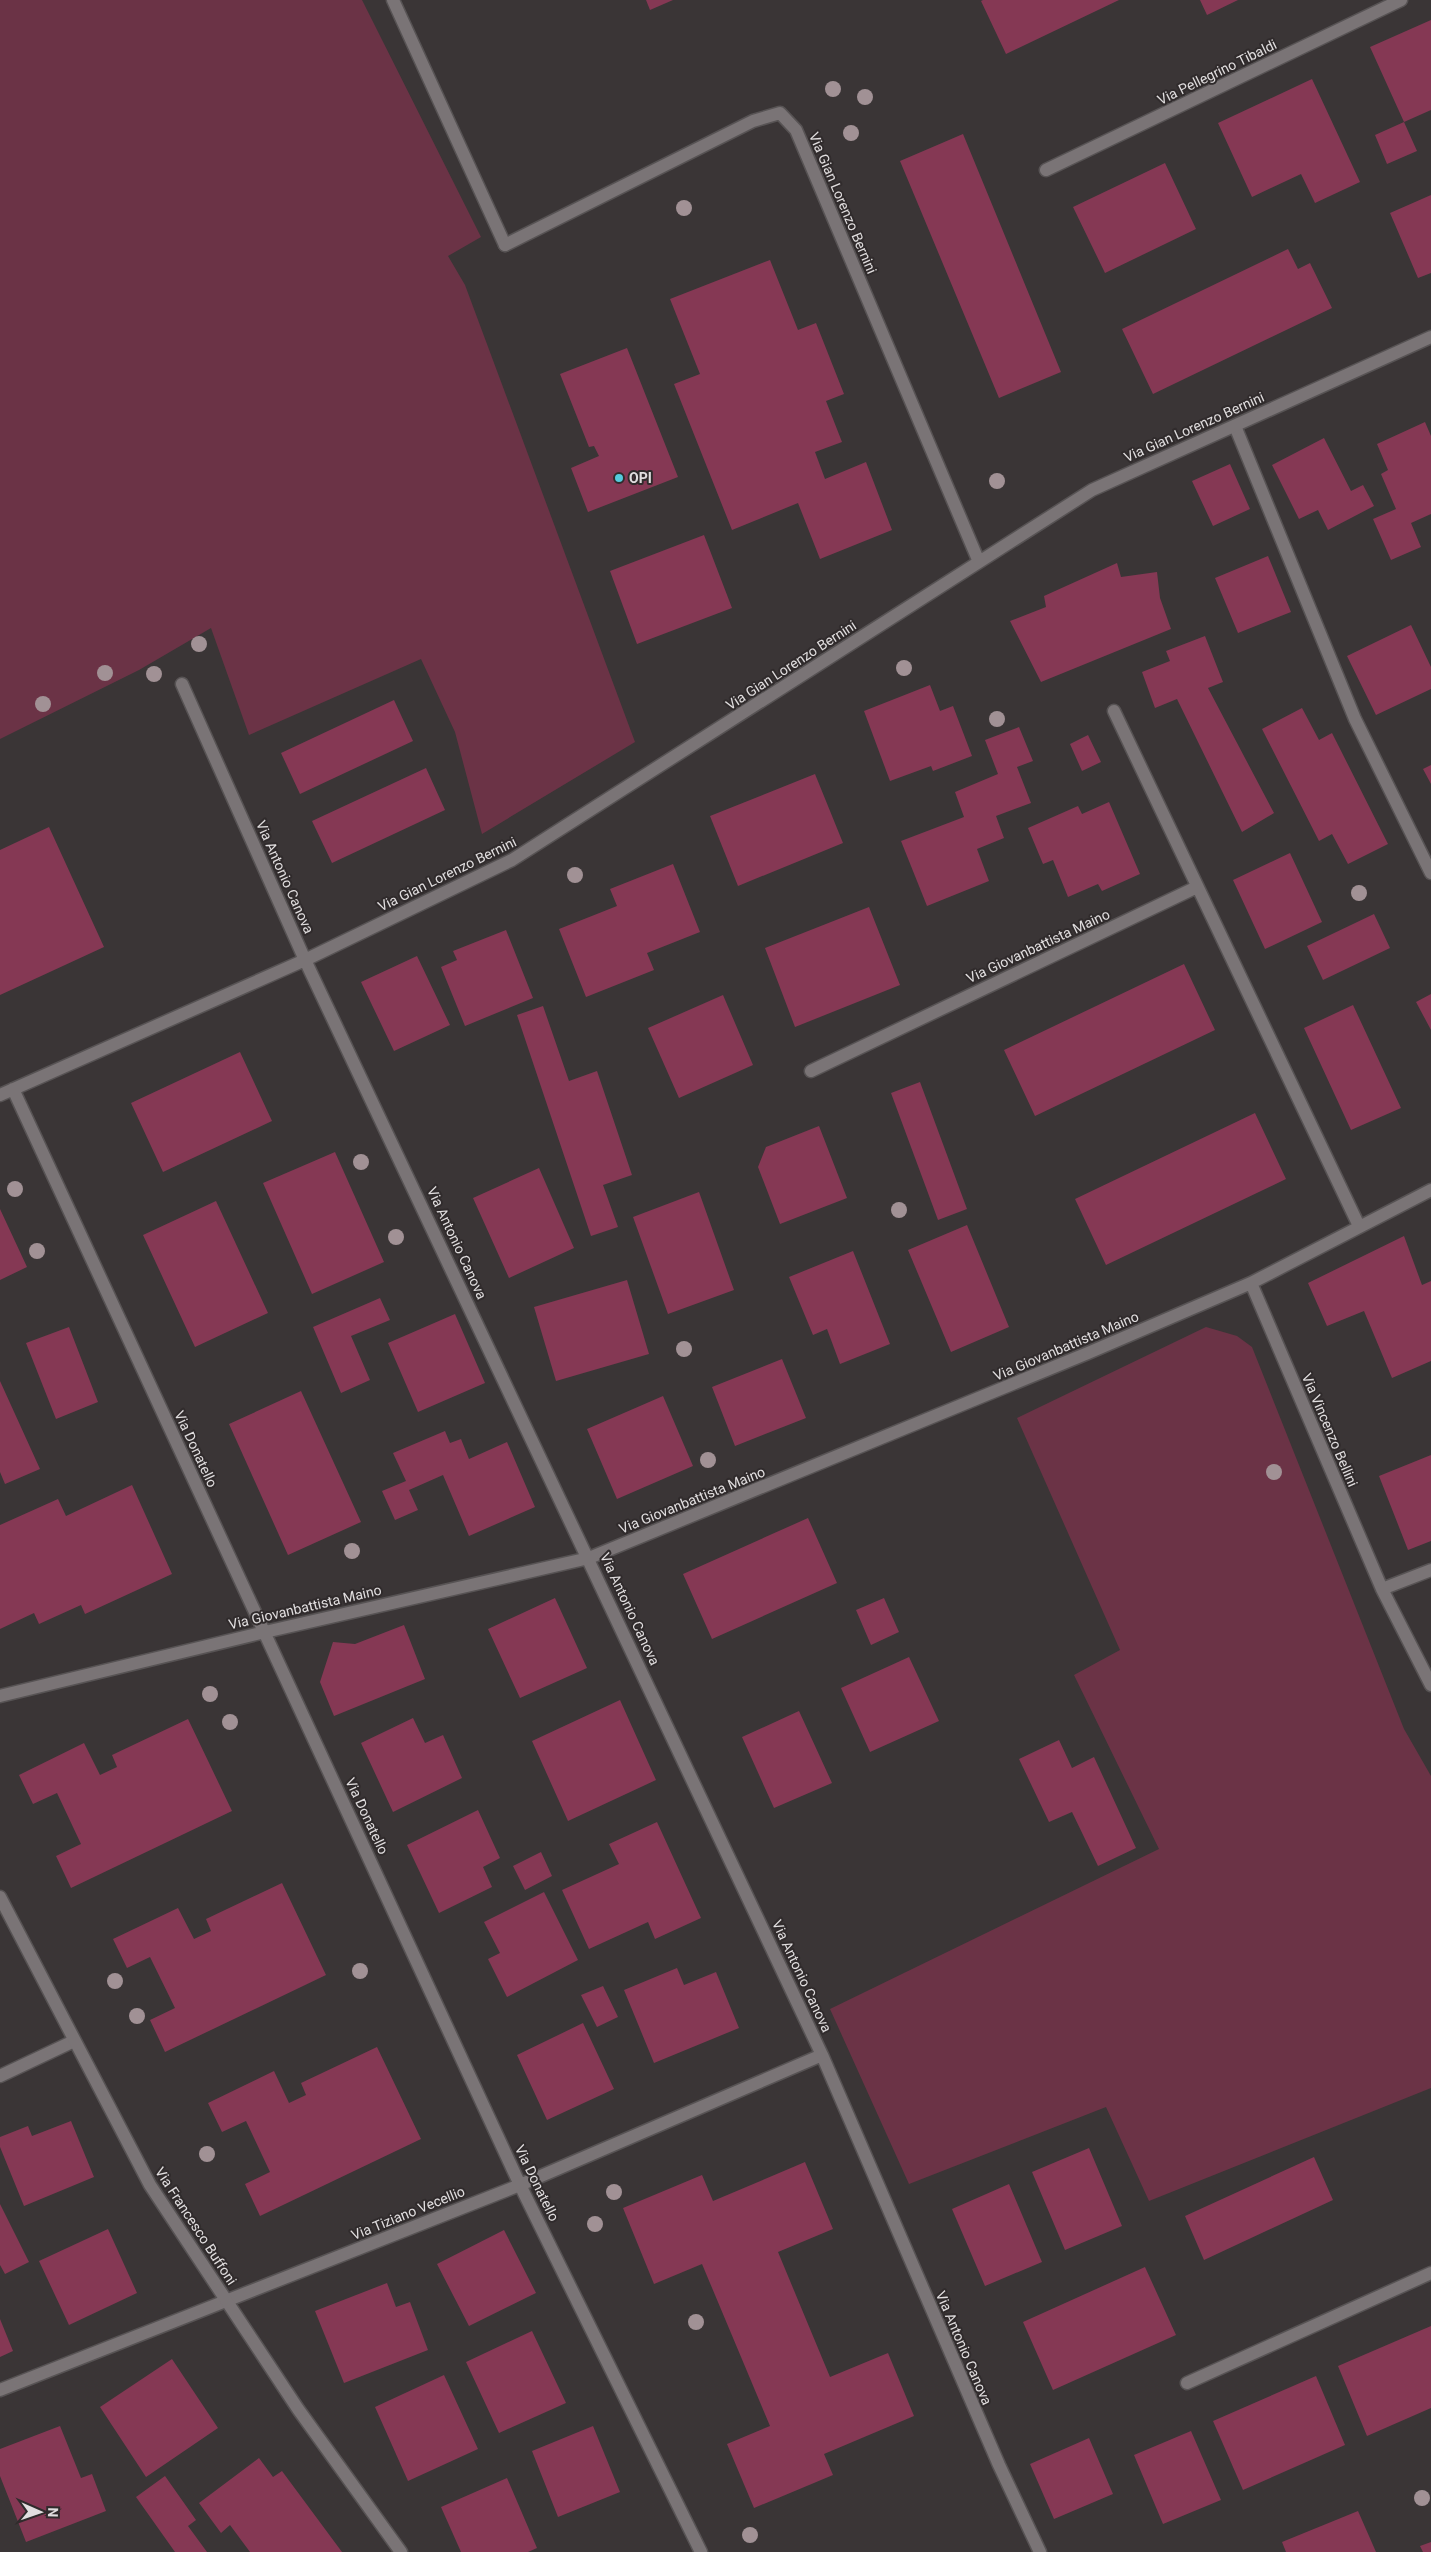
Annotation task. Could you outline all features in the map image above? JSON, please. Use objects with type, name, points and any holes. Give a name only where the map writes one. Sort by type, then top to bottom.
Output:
[{"type":"street","name":"Via Gian Lorenzo Bernini","points":[[393,0],[505,246],[753,121],[780,113],[796,130],[979,562]]},
{"type":"street","name":"Via Pellegrino Tibaldi","points":[[1046,170],[1401,0]]},
{"type":"street","name":"Via Gian Lorenzo Bernini","points":[[0,1095],[306,960],[512,860],[1092,490],[1431,337]]},
{"type":"street","points":[[1235,426],[1355,720],[1431,873]]},
{"type":"street","name":"Via Antonio Canova","points":[[182,684],[306,960],[822,2055],[998,2465],[1040,2552]]},
{"type":"street","points":[[1114,711],[1359,1226]]},
{"type":"street","name":"Via Giovanbattista Maino","points":[[811,1070],[1197,887]]},
{"type":"street","name":"Via Donatello","points":[[13,1089],[520,2185],[701,2552]]},
{"type":"street","name":"Via Giovanbattista Maino","points":[[0,1696],[265,1632],[589,1558],[1088,1354],[1251,1282],[1431,1190]]},
{"type":"street","name":"Via Vincenzo Bellini","points":[[1251,1282],[1382,1589],[1431,1685]]},
{"type":"street","points":[[1382,1589],[1431,1570]]},
{"type":"street","name":"Via Francesco Buffoni","points":[[0,1897],[150,2185],[298,2409],[401,2552]]},
{"type":"street","points":[[0,2076],[74,2041]]},
{"type":"street","name":"Via Tiziano Vecellio","points":[[0,2390],[520,2185],[822,2055]]},
{"type":"street","points":[[1187,2383],[1431,2273]]},
{"type":"shaded area","points":[[0,0],[362,0],[481,237],[448,256],[465,285],[635,742],[482,834],[455,732],[421,659],[249,735],[211,628],[139,670],[0,739]]},
{"type":"shaded area","points":[[1206,1327],[1237,1336],[1252,1347],[1404,1729],[1431,1776],[1431,2088],[1149,2201],[1106,2107],[909,2184],[830,2009],[1159,1849],[1074,1675],[1120,1650],[1017,1418]]},
{"type":"building","points":[[646,0],[673,0],[650,10]]},
{"type":"building","points":[[1119,0],[1006,54],[981,1]]},
{"type":"building","points":[[1200,0],[1238,0],[1207,15]]},
{"type":"building","points":[[1431,20],[1431,110],[1404,122],[1370,47]]},
{"type":"building","points":[[1312,79],[1360,182],[1315,203],[1301,174],[1252,197],[1218,123]]},
{"type":"building","points":[[1404,122],[1417,151],[1387,164],[1375,135]]},
{"type":"building","points":[[963,134],[1061,372],[999,398],[900,161]]},
{"type":"building","points":[[1165,163],[1196,229],[1105,273],[1073,207]]},
{"type":"building","points":[[1431,195],[1431,273],[1418,278],[1390,213]]},
{"type":"building","points":[[1288,249],[1298,269],[1310,263],[1332,308],[1153,394],[1122,329]]},
{"type":"building","points":[[770,260],[798,330],[816,323],[844,394],[826,401],[842,442],[815,452],[825,479],[866,462],[892,530],[820,559],[798,503],[732,530],[674,384],[700,374],[670,299]]},
{"type":"building","points":[[627,348],[678,477],[588,512],[571,468],[599,456],[594,446],[589,447],[560,374]]},
{"type":"building","points":[[1425,422],[1431,436],[1431,514],[1411,523],[1421,547],[1391,560],[1373,519],[1396,509],[1381,474],[1388,470],[1377,444]]},
{"type":"building","points":[[1324,438],[1351,491],[1363,485],[1374,506],[1328,530],[1318,510],[1299,519],[1272,465]]},
{"type":"building","points":[[1230,464],[1250,509],[1213,526],[1192,481]]},
{"type":"building","points":[[704,535],[732,608],[637,644],[610,571]]},
{"type":"building","points":[[1268,556],[1291,612],[1238,633],[1215,578]]},
{"type":"building","points":[[1117,563],[1121,577],[1157,572],[1160,598],[1171,629],[1041,682],[1010,621],[1046,607],[1044,596]]},
{"type":"building","points":[[1411,625],[1431,667],[1431,689],[1376,715],[1347,656]]},
{"type":"building","points":[[1205,636],[1223,682],[1208,688],[1274,813],[1242,832],[1177,699],[1155,708],[1142,672],[1170,661],[1166,651]]},
{"type":"building","points":[[930,685],[940,711],[953,706],[972,756],[933,771],[931,766],[890,781],[864,711]]},
{"type":"building","points":[[394,700],[413,741],[300,794],[281,753]]},
{"type":"building","points":[[1302,708],[1319,740],[1332,733],[1388,844],[1348,864],[1332,834],[1319,841],[1262,729]]},
{"type":"building","points":[[1019,727],[1033,761],[1017,767],[1031,803],[996,816],[1004,838],[977,849],[989,881],[927,906],[901,841],[964,817],[955,792],[998,774],[985,740]]},
{"type":"building","points":[[1088,735],[1101,762],[1082,771],[1070,744]]},
{"type":"building","points":[[1431,765],[1431,784],[1423,769]]},
{"type":"building","points":[[426,768],[445,810],[332,863],[312,821]]},
{"type":"building","points":[[815,774],[843,843],[738,886],[710,816]]},
{"type":"building","points":[[1109,802],[1140,874],[1102,891],[1098,884],[1068,897],[1053,860],[1043,864],[1028,828],[1078,806],[1082,814]]},
{"type":"building","points":[[49,827],[104,947],[0,995],[0,850]]},
{"type":"building","points":[[1290,853],[1322,922],[1265,949],[1233,880]]},
{"type":"building","points":[[673,864],[700,932],[647,953],[654,970],[586,997],[559,929],[617,906],[610,889]]},
{"type":"building","points":[[869,907],[900,985],[795,1027],[765,948]]},
{"type":"building","points":[[1374,914],[1390,948],[1323,980],[1307,946]]},
{"type":"building","points":[[506,930],[533,998],[465,1026],[441,967],[457,960],[453,951]]},
{"type":"building","points":[[417,956],[450,1025],[394,1051],[361,982]]},
{"type":"building","points":[[1184,964],[1215,1030],[1035,1116],[1004,1050]]},
{"type":"building","points":[[1431,994],[1431,1030],[1416,1002]]},
{"type":"building","points":[[723,995],[753,1065],[679,1098],[648,1028]]},
{"type":"building","points":[[1353,1005],[1401,1108],[1351,1130],[1304,1028]]},
{"type":"building","points":[[543,1006],[569,1081],[597,1071],[632,1175],[603,1185],[618,1227],[591,1236],[517,1015]]},
{"type":"building","points":[[240,1052],[272,1121],[163,1172],[131,1103]]},
{"type":"building","points":[[920,1082],[967,1209],[938,1220],[891,1093]]},
{"type":"building","points":[[1255,1113],[1286,1179],[1106,1265],[1075,1199]]},
{"type":"building","points":[[819,1126],[847,1198],[780,1224],[758,1167],[766,1147]]},
{"type":"building","points":[[335,1152],[384,1262],[312,1294],[263,1183]]},
{"type":"building","points":[[539,1168],[574,1248],[509,1278],[473,1198]]},
{"type":"building","points":[[699,1192],[734,1290],[668,1314],[633,1217]]},
{"type":"building","points":[[216,1201],[268,1313],[195,1347],[143,1235]]},
{"type":"building","points":[[0,1209],[27,1267],[0,1280]]},
{"type":"building","points":[[967,1225],[1009,1327],[951,1352],[908,1250]]},
{"type":"building","points":[[1404,1236],[1422,1285],[1431,1281],[1431,1361],[1392,1378],[1364,1311],[1327,1326],[1308,1283]]},
{"type":"building","points":[[853,1251],[890,1344],[840,1364],[827,1329],[813,1335],[789,1277]]},
{"type":"building","points":[[627,1280],[649,1354],[556,1381],[534,1307]]},
{"type":"building","points":[[380,1298],[390,1320],[351,1336],[370,1380],[341,1393],[313,1327]]},
{"type":"building","points":[[455,1314],[485,1383],[418,1412],[388,1343]]},
{"type":"building","points":[[69,1327],[98,1402],[56,1419],[26,1343]]},
{"type":"building","points":[[782,1359],[806,1418],[735,1446],[712,1387]]},
{"type":"building","points":[[0,1381],[40,1469],[5,1484],[0,1472]]},
{"type":"building","points":[[301,1391],[361,1522],[288,1555],[229,1424]]},
{"type":"building","points":[[663,1396],[693,1466],[617,1499],[587,1429]]},
{"type":"building","points":[[445,1431],[450,1443],[461,1439],[469,1459],[507,1442],[535,1507],[469,1536],[443,1475],[409,1490],[418,1510],[395,1520],[382,1491],[406,1481],[393,1453]]},
{"type":"building","points":[[1431,1455],[1431,1541],[1408,1550],[1379,1476]]},
{"type":"building","points":[[132,1485],[172,1574],[85,1614],[81,1605],[39,1624],[34,1613],[0,1629],[0,1525],[58,1499],[66,1516]]},
{"type":"building","points":[[808,1518],[837,1583],[712,1639],[683,1574]]},
{"type":"building","points":[[555,1598],[587,1668],[520,1698],[488,1629]]},
{"type":"building","points":[[884,1598],[899,1632],[871,1645],[856,1610]]},
{"type":"building","points":[[404,1625],[425,1679],[334,1716],[320,1682],[333,1642],[355,1644]]},
{"type":"building","points":[[909,1657],[939,1721],[870,1752],[841,1688]]},
{"type":"building","points":[[620,1700],[656,1780],[568,1821],[532,1741]]},
{"type":"building","points":[[799,1711],[832,1783],[774,1808],[742,1737]]},
{"type":"building","points":[[413,1718],[425,1743],[443,1735],[462,1778],[393,1812],[361,1743]]},
{"type":"building","points":[[188,1719],[232,1811],[71,1888],[56,1856],[81,1844],[57,1793],[33,1804],[19,1775],[84,1743],[100,1775],[117,1767],[112,1755]]},
{"type":"building","points":[[1059,1740],[1072,1768],[1094,1757],[1136,1848],[1098,1866],[1072,1812],[1049,1822],[1019,1759]]},
{"type":"building","points":[[478,1810],[500,1858],[483,1867],[492,1887],[439,1913],[407,1845]]},
{"type":"building","points":[[657,1822],[701,1918],[655,1939],[648,1922],[589,1949],[562,1890],[619,1864],[609,1844]]},
{"type":"building","points":[[541,1852],[552,1876],[525,1890],[513,1866]]},
{"type":"building","points":[[282,1883],[326,1975],[165,2052],[150,2020],[175,2008],[150,1957],[127,1968],[113,1939],[178,1908],[194,1939],[211,1931],[206,1919]]},
{"type":"building","points":[[544,1892],[578,1960],[507,1997],[488,1959],[500,1953],[484,1922]]},
{"type":"building","points":[[677,1968],[684,1985],[716,1972],[739,2028],[654,2063],[624,1990]]},
{"type":"building","points":[[603,1986],[618,2017],[597,2027],[581,1995]]},
{"type":"building","points":[[583,2023],[614,2089],[547,2120],[517,2055]]},
{"type":"building","points":[[377,2047],[421,2139],[260,2216],[245,2184],[270,2172],[246,2121],[222,2132],[208,2103],[274,2071],[289,2103],[306,2095],[301,2083]]},
{"type":"building","points":[[71,2121],[94,2177],[24,2206],[0,2147],[0,2137],[28,2126],[32,2136]]},
{"type":"building","points":[[1089,2148],[1122,2226],[1065,2250],[1032,2172]]},
{"type":"building","points":[[1314,2157],[1333,2200],[1204,2260],[1185,2216]]},
{"type":"building","points":[[805,2162],[833,2229],[778,2252],[830,2377],[888,2353],[914,2416],[824,2454],[833,2475],[754,2508],[727,2444],[770,2426],[702,2264],[654,2284],[623,2208],[702,2175],[713,2201]]},
{"type":"building","points":[[1009,2184],[1042,2262],[985,2286],[952,2209]]},
{"type":"building","points":[[0,2204],[29,2262],[5,2274],[0,2265]]},
{"type":"building","points":[[108,2229],[137,2293],[69,2325],[39,2261]]},
{"type":"building","points":[[504,2230],[536,2293],[469,2326],[437,2264]]},
{"type":"building","points":[[1145,2267],[1176,2335],[1053,2390],[1023,2322]]},
{"type":"building","points":[[387,2283],[396,2307],[410,2302],[428,2350],[344,2383],[315,2311]]},
{"type":"building","points":[[0,2319],[13,2351],[0,2357]]},
{"type":"building","points":[[1431,2326],[1431,2408],[1367,2436],[1338,2366]]},
{"type":"building","points":[[532,2331],[566,2403],[499,2433],[466,2362]]},
{"type":"building","points":[[172,2359],[218,2428],[146,2477],[100,2407]]},
{"type":"building","points":[[444,2375],[478,2449],[408,2481],[375,2407]]},
{"type":"building","points":[[1316,2376],[1345,2445],[1243,2490],[1213,2421]]},
{"type":"building","points":[[60,2426],[81,2478],[92,2474],[106,2511],[26,2542],[0,2476],[0,2449]]},
{"type":"building","points":[[593,2426],[620,2492],[558,2517],[532,2451]]},
{"type":"building","points":[[1191,2431],[1221,2500],[1163,2524],[1134,2455]]},
{"type":"building","points":[[1089,2438],[1113,2494],[1054,2519],[1030,2464]]},
{"type":"building","points":[[259,2458],[273,2477],[282,2471],[342,2552],[250,2552],[230,2525],[221,2533],[199,2503]]},
{"type":"building","points":[[165,2476],[196,2520],[188,2526],[207,2552],[175,2552],[136,2497]]},
{"type":"building","points":[[507,2478],[537,2548],[528,2552],[461,2552],[441,2507]]},
{"type":"building","points":[[1358,2511],[1376,2552],[1286,2552],[1282,2542]]},
{"type":"building","points":[[1431,2542],[1431,2552],[1423,2552],[1420,2546]]},
{"type":"place","name":"OPI","points":[[619,478]]}]
